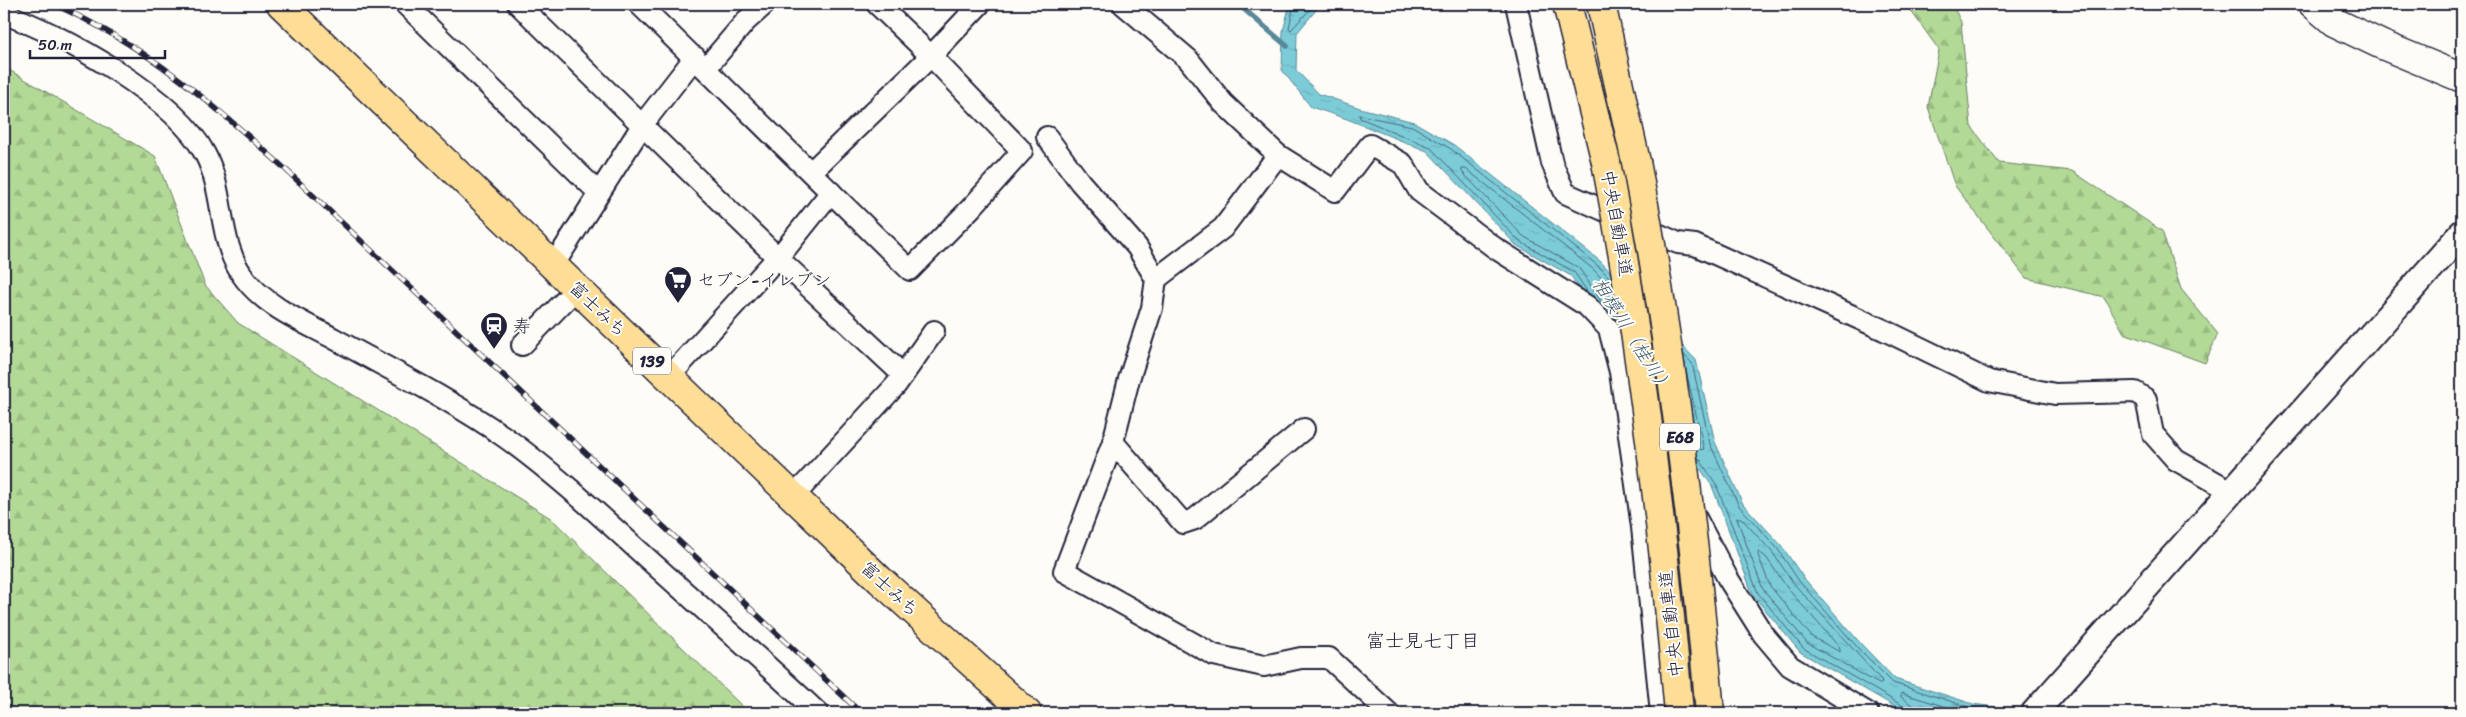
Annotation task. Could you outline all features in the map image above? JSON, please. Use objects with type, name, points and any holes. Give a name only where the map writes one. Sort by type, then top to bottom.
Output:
[{"type":"highway","name":"富士みち","points":[[282,4],[880,580],[1027,713]]},
{"type":"highway","name":"中央自動車道","points":[[1567,4],[1606,162],[1622,243],[1649,427],[1679,713]]},
{"type":"highway","name":"中央自動車道","points":[[1601,4],[1636,162],[1658,276],[1691,527],[1710,713]]},
{"type":"main road","points":[[2313,4],[2334,22],[2380,44],[2462,78]]},
{"type":"street","points":[[405,4],[599,193]]},
{"type":"street","points":[[518,4],[643,124],[777,257],[903,376]]},
{"type":"street","points":[[640,4],[910,270],[972,207],[1022,151],[931,56],[877,4]]},
{"type":"street","points":[[553,266],[643,124],[700,62],[765,4]]},
{"type":"street","points":[[811,172],[931,56],[980,4]]},
{"type":"street","points":[[1124,4],[1188,59],[1223,103],[1278,156],[1335,191],[1370,145],[1403,164],[1419,191],[1495,248],[1587,306],[1609,329],[1620,372],[1642,527],[1661,713]]},
{"type":"street","points":[[1516,4],[1552,163],[1565,193],[1678,243],[1695,245],[1884,330],[1989,381],[2055,394],[2135,392],[2146,399],[2153,434],[2176,460],[2231,491]]},
{"type":"street","points":[[4,14],[27,22],[110,65],[181,121],[205,154],[214,180],[230,252],[245,280],[276,307],[441,397],[504,437],[559,479],[818,713]]},
{"type":"street","points":[[1047,137],[1080,182],[1137,247],[1156,279],[1152,308],[1129,379],[1113,442],[1064,571],[1214,655],[1264,666],[1301,658],[1329,658],[1390,713]]},
{"type":"street","points":[[1156,279],[1223,228],[1278,156]]},
{"type":"street","points":[[669,377],[777,257],[831,192]]},
{"type":"street","points":[[2037,710],[2462,233]]},
{"type":"street","points":[[522,345],[577,288]]},
{"type":"street","points":[[793,497],[903,376],[934,332]]},
{"type":"street","points":[[1620,372],[1727,577],[1763,634],[1790,666],[1830,692],[1868,713]]},
{"type":"street","points":[[1113,442],[1183,523],[1195,518],[1304,429]]},
{"type":"green space","points":[[1906,4],[1952,4],[1961,22],[1971,126],[1999,163],[2072,171],[2162,231],[2181,289],[2218,334],[2205,363],[2124,333],[2104,297],[2026,278],[1955,186],[1928,107],[1939,50]]},
{"type":"green space","points":[[4,67],[155,156],[205,285],[238,323],[552,519],[749,713],[4,713]]},
{"type":"water","name":"相模川（桂川）","points":[[1290,4],[1321,4],[1297,33],[1296,70],[1319,94],[1360,108],[1414,122],[1454,145],[1600,261],[1696,360],[1715,442],[1743,504],[1781,545],[1803,577],[1862,645],[1895,679],[1973,704],[2037,713],[1906,713],[1800,652],[1753,595],[1712,486],[1571,276],[1516,245],[1427,151],[1347,119],[1311,107],[1282,70],[1283,31]]},
{"type":"waterway","points":[[1238,4],[1287,46]]},
{"type":"railway","points":[[53,4],[117,37],[147,56],[229,119],[283,167],[861,713]]},
{"type":"place","name":"セブン-イレブン","points":[[678,304]]},
{"type":"place","name":"寿","points":[[494,350]]},
{"type":"district","name":"富士見七丁目","points":[[1423,640]]}]
